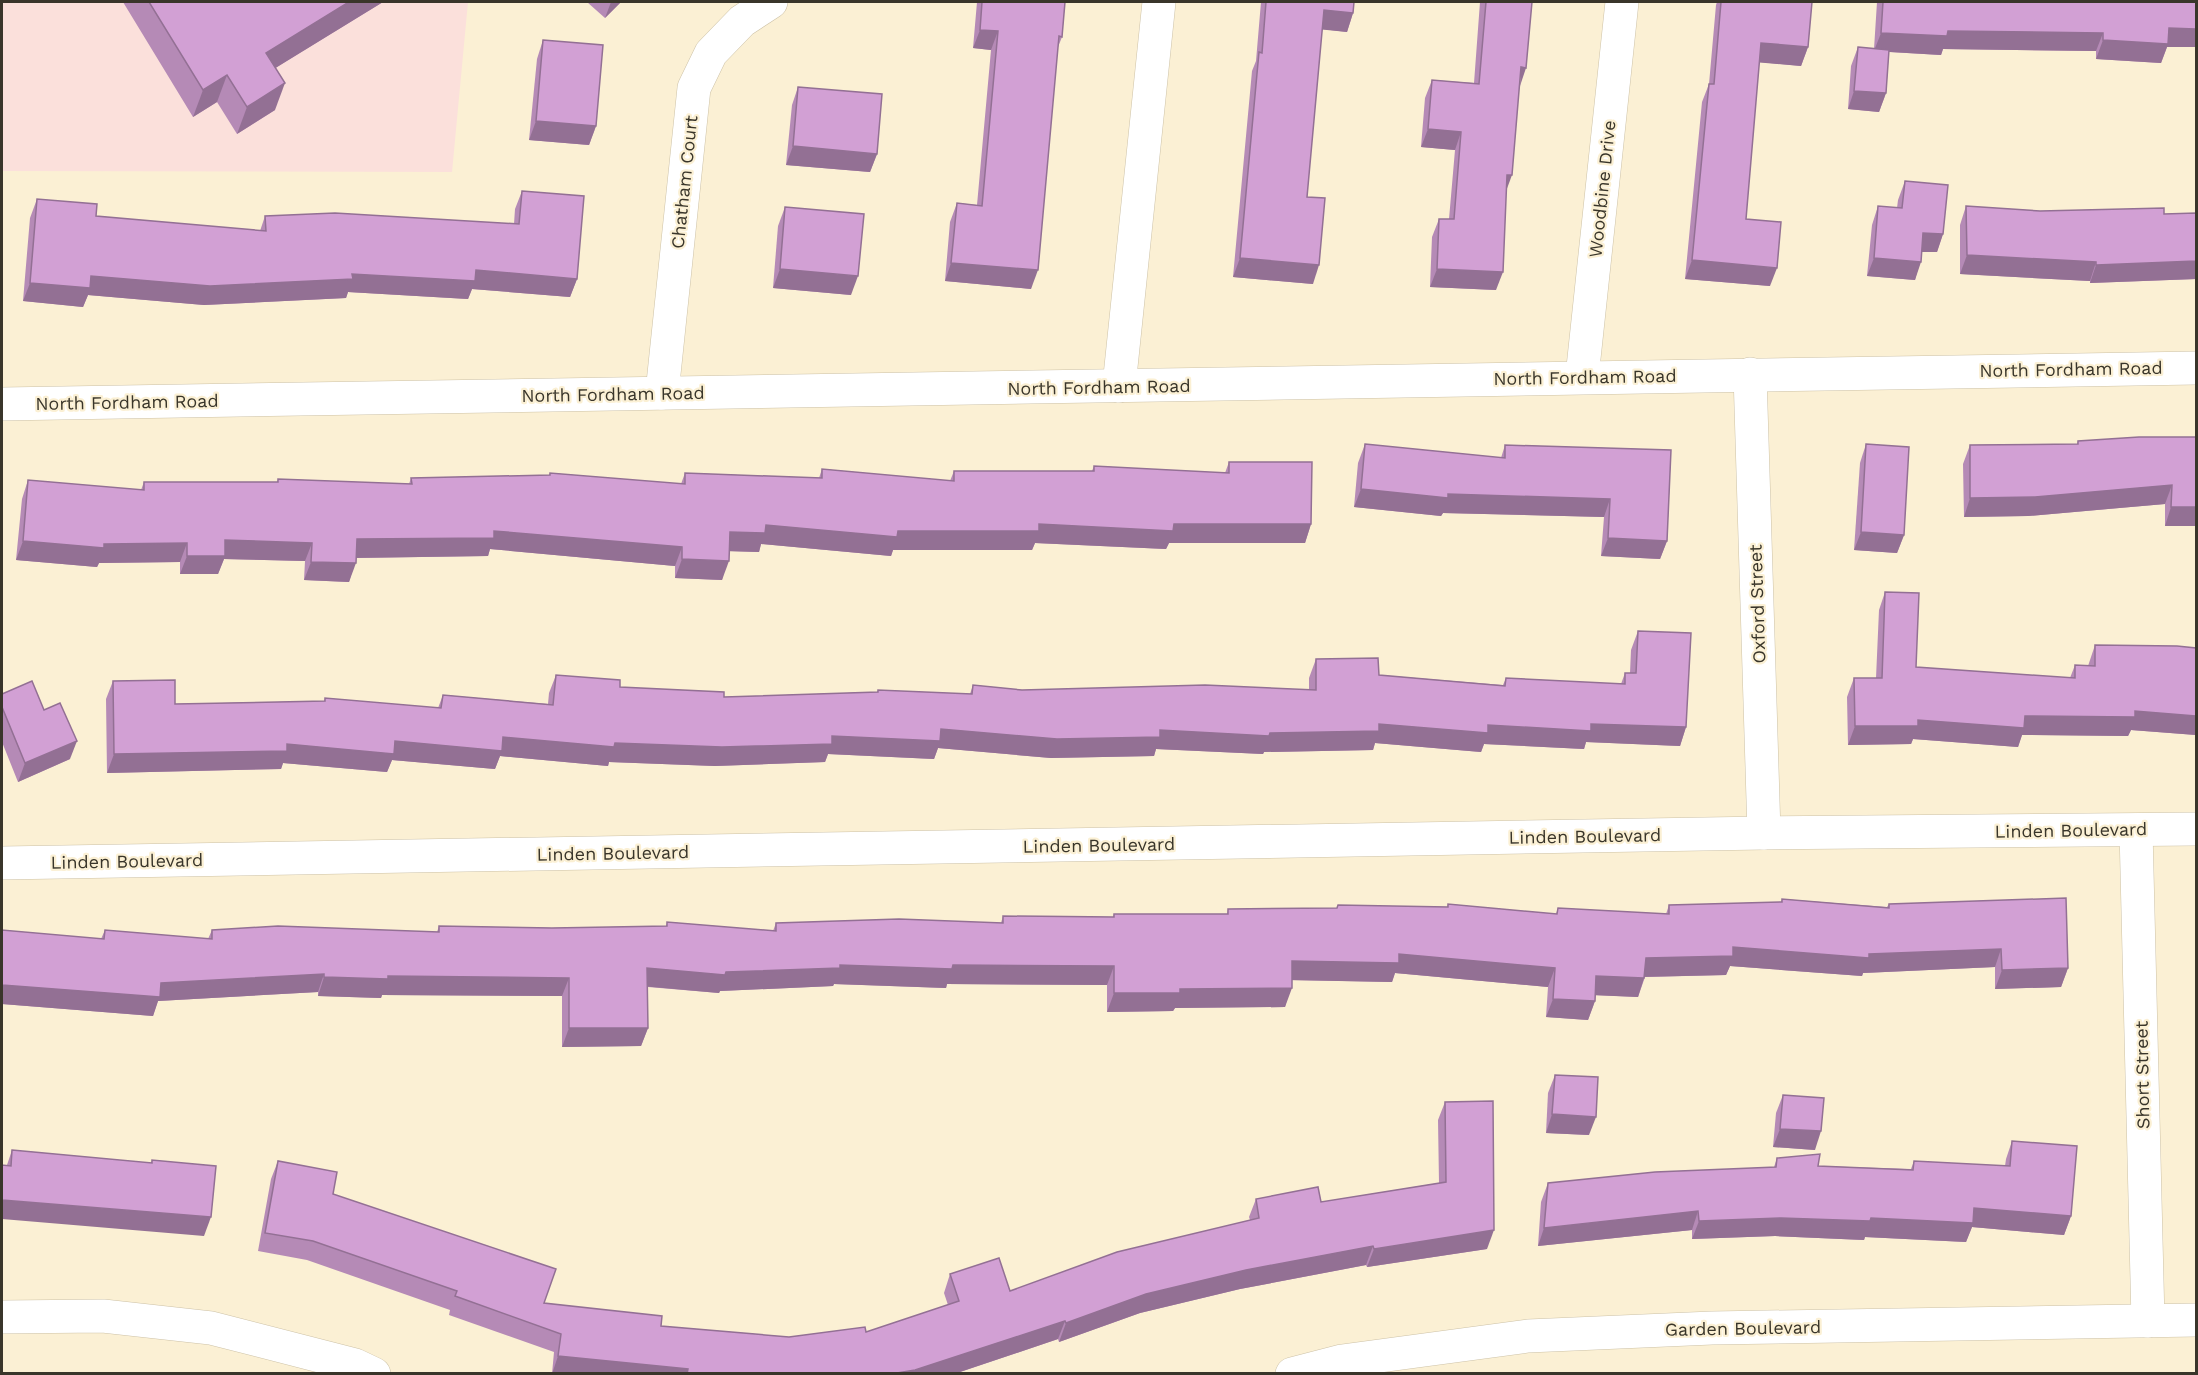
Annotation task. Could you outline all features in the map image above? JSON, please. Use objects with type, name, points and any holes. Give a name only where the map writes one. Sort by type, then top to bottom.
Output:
[{"type":"street","name":"Chatham Court","points":[[662,393],[694,88],[711,53],[742,21],[771,2]]},
{"type":"street","points":[[1119,387],[1159,2]]},
{"type":"street","name":"Woodbine Drive","points":[[1582,377],[1622,2]]},
{"type":"street","name":"North Fordham Road","points":[[2,404],[2196,368]]},
{"type":"street","name":"Oxford Street","points":[[1750,374],[1764,833]]},
{"type":"street","name":"Linden Boulevard","points":[[2,864],[1764,833],[2196,829]]},
{"type":"street","name":"Short Street","points":[[2136,830],[2148,1321]]},
{"type":"street","points":[[2,1317],[103,1316],[211,1328],[355,1365],[374,1374]]},
{"type":"street","name":"Garden Boulevard","points":[[1292,1374],[1342,1361],[1528,1336],[1712,1328],[2196,1320]]},
{"type":"shaded area","points":[[2,2],[468,2],[452,172],[2,171]]},
{"type":"building","points":[[149,2],[349,2],[266,53],[285,83],[247,107],[227,75],[203,90]]},
{"type":"building","points":[[982,2],[1065,2],[1062,37],[1059,36],[1038,270],[951,263],[957,203],[982,206],[998,31],[980,30]]},
{"type":"building","points":[[1266,2],[1354,2],[1353,13],[1324,10],[1307,197],[1325,198],[1319,265],[1240,258],[1259,52],[1262,53]]},
{"type":"building","points":[[1486,2],[1532,2],[1526,68],[1521,67],[1512,175],[1507,175],[1503,272],[1437,269],[1439,219],[1454,219],[1461,132],[1428,129],[1432,80],[1479,84]]},
{"type":"building","points":[[1721,2],[1812,2],[1808,47],[1761,43],[1746,219],[1781,222],[1777,268],[1692,260],[1709,84],[1714,84]]},
{"type":"building","points":[[1883,2],[2196,2],[2196,29],[2169,28],[2168,44],[2103,40],[2103,33],[1948,31],[1947,36],[1881,33]]},
{"type":"building","points":[[543,40],[603,45],[596,126],[536,121]]},
{"type":"building","points":[[1858,47],[1889,50],[1886,93],[1854,91]]},
{"type":"building","points":[[798,87],[882,94],[877,154],[793,146]]},
{"type":"building","points":[[1905,181],[1948,185],[1943,234],[1923,233],[1921,262],[1874,258],[1878,206],[1902,208]]},
{"type":"building","points":[[522,191],[584,196],[577,279],[476,270],[475,281],[352,274],[353,279],[210,286],[91,276],[90,288],[30,283],[37,199],[97,204],[96,216],[266,231],[265,216],[335,213],[519,224]]},
{"type":"building","points":[[1966,206],[2040,211],[2164,208],[2164,214],[2196,213],[2196,261],[2096,265],[2096,262],[1967,255]]},
{"type":"building","points":[[785,207],[864,214],[858,276],[780,269]]},
{"type":"building","points":[[2139,437],[2196,437],[2196,507],[2171,507],[2172,485],[2035,497],[1970,498],[1970,445],[2078,444],[2078,441]]},
{"type":"building","points":[[1365,444],[1505,458],[1505,445],[1671,450],[1667,541],[1608,538],[1610,499],[1448,494],[1448,498],[1361,489]]},
{"type":"building","points":[[1866,444],[1909,447],[1904,535],[1861,532]]},
{"type":"building","points":[[1229,462],[1312,462],[1311,524],[1174,524],[1173,531],[1039,524],[1039,531],[898,531],[897,537],[766,525],[765,533],[730,532],[729,561],[682,559],[682,547],[494,531],[494,538],[357,539],[356,563],[311,562],[312,543],[225,540],[225,556],[187,556],[187,543],[104,544],[104,548],[23,541],[28,480],[144,490],[144,482],[278,482],[278,479],[412,484],[411,478],[550,475],[550,473],[685,484],[685,473],[822,478],[822,469],[954,481],[954,471],[1094,471],[1094,466],[1229,473]]},
{"type":"building","points":[[1885,592],[1919,593],[1916,667],[2075,678],[2075,665],[2095,666],[2095,645],[2196,648],[2196,716],[2135,711],[2135,717],[2025,716],[2024,728],[1918,720],[1918,726],[1855,726],[1854,678],[1882,678]]},
{"type":"building","points":[[1638,631],[1691,633],[1686,727],[1591,724],[1591,731],[1488,725],[1488,733],[1379,724],[1379,731],[1270,733],[1269,736],[1160,730],[1160,737],[1057,739],[941,729],[940,741],[832,736],[832,744],[722,747],[615,743],[614,747],[503,737],[502,751],[395,741],[394,754],[287,744],[287,751],[114,754],[113,681],[175,680],[175,704],[325,701],[325,698],[441,708],[443,695],[553,705],[556,675],[620,680],[620,687],[724,692],[724,697],[878,692],[878,690],[972,694],[973,685],[1022,690],[1205,685],[1316,690],[1316,659],[1378,658],[1379,675],[1505,686],[1506,678],[1625,684],[1625,673],[1636,673]]},
{"type":"building","points":[[32,681],[44,710],[60,703],[77,741],[25,763],[2,707],[2,694]]},
{"type":"building","points":[[2066,898],[2068,968],[2002,970],[2001,949],[1869,954],[1869,958],[1733,947],[1733,956],[1646,958],[1644,978],[1596,976],[1595,1001],[1553,999],[1555,968],[1399,954],[1399,963],[1292,961],[1292,988],[1180,989],[1180,993],[1114,993],[1114,966],[953,965],[952,969],[840,965],[840,968],[726,972],[725,975],[647,968],[648,1028],[569,1028],[569,978],[388,976],[388,979],[324,977],[324,974],[161,983],[160,997],[2,985],[2,930],[104,939],[105,930],[212,939],[212,930],[278,926],[439,932],[439,926],[552,928],[667,926],[667,922],[776,931],[776,923],[899,919],[1003,923],[1003,916],[1114,917],[1114,914],[1228,914],[1228,909],[1337,908],[1338,905],[1448,907],[1448,904],[1557,914],[1558,908],[1669,914],[1669,905],[1782,902],[1782,899],[1889,908],[1889,904]]},
{"type":"building","points":[[1555,1075],[1598,1077],[1596,1117],[1552,1114]]},
{"type":"building","points":[[1783,1095],[1824,1098],[1821,1131],[1780,1129]]},
{"type":"building","points":[[1493,1101],[1494,1230],[1374,1249],[1373,1246],[1246,1270],[1146,1294],[1066,1323],[1065,1321],[915,1370],[891,1374],[687,1374],[688,1369],[558,1356],[561,1334],[455,1296],[457,1291],[313,1241],[265,1233],[278,1161],[337,1172],[333,1194],[556,1269],[544,1303],[662,1316],[661,1326],[789,1337],[865,1327],[866,1332],[959,1301],[950,1274],[999,1258],[1010,1291],[1117,1252],[1259,1218],[1256,1199],[1318,1187],[1321,1202],[1446,1182],[1445,1102]]},
{"type":"building","points":[[2012,1141],[2077,1146],[2071,1216],[1974,1208],[1973,1223],[1871,1218],[1870,1221],[1781,1218],[1699,1221],[1698,1211],[1544,1228],[1548,1183],[1655,1172],[1776,1167],[1777,1158],[1820,1154],[1818,1166],[1913,1170],[1914,1161],[2010,1166]]},
{"type":"building","points":[[12,1150],[152,1163],[152,1160],[216,1166],[211,1217],[2,1200],[2,1165],[11,1166]]}]
